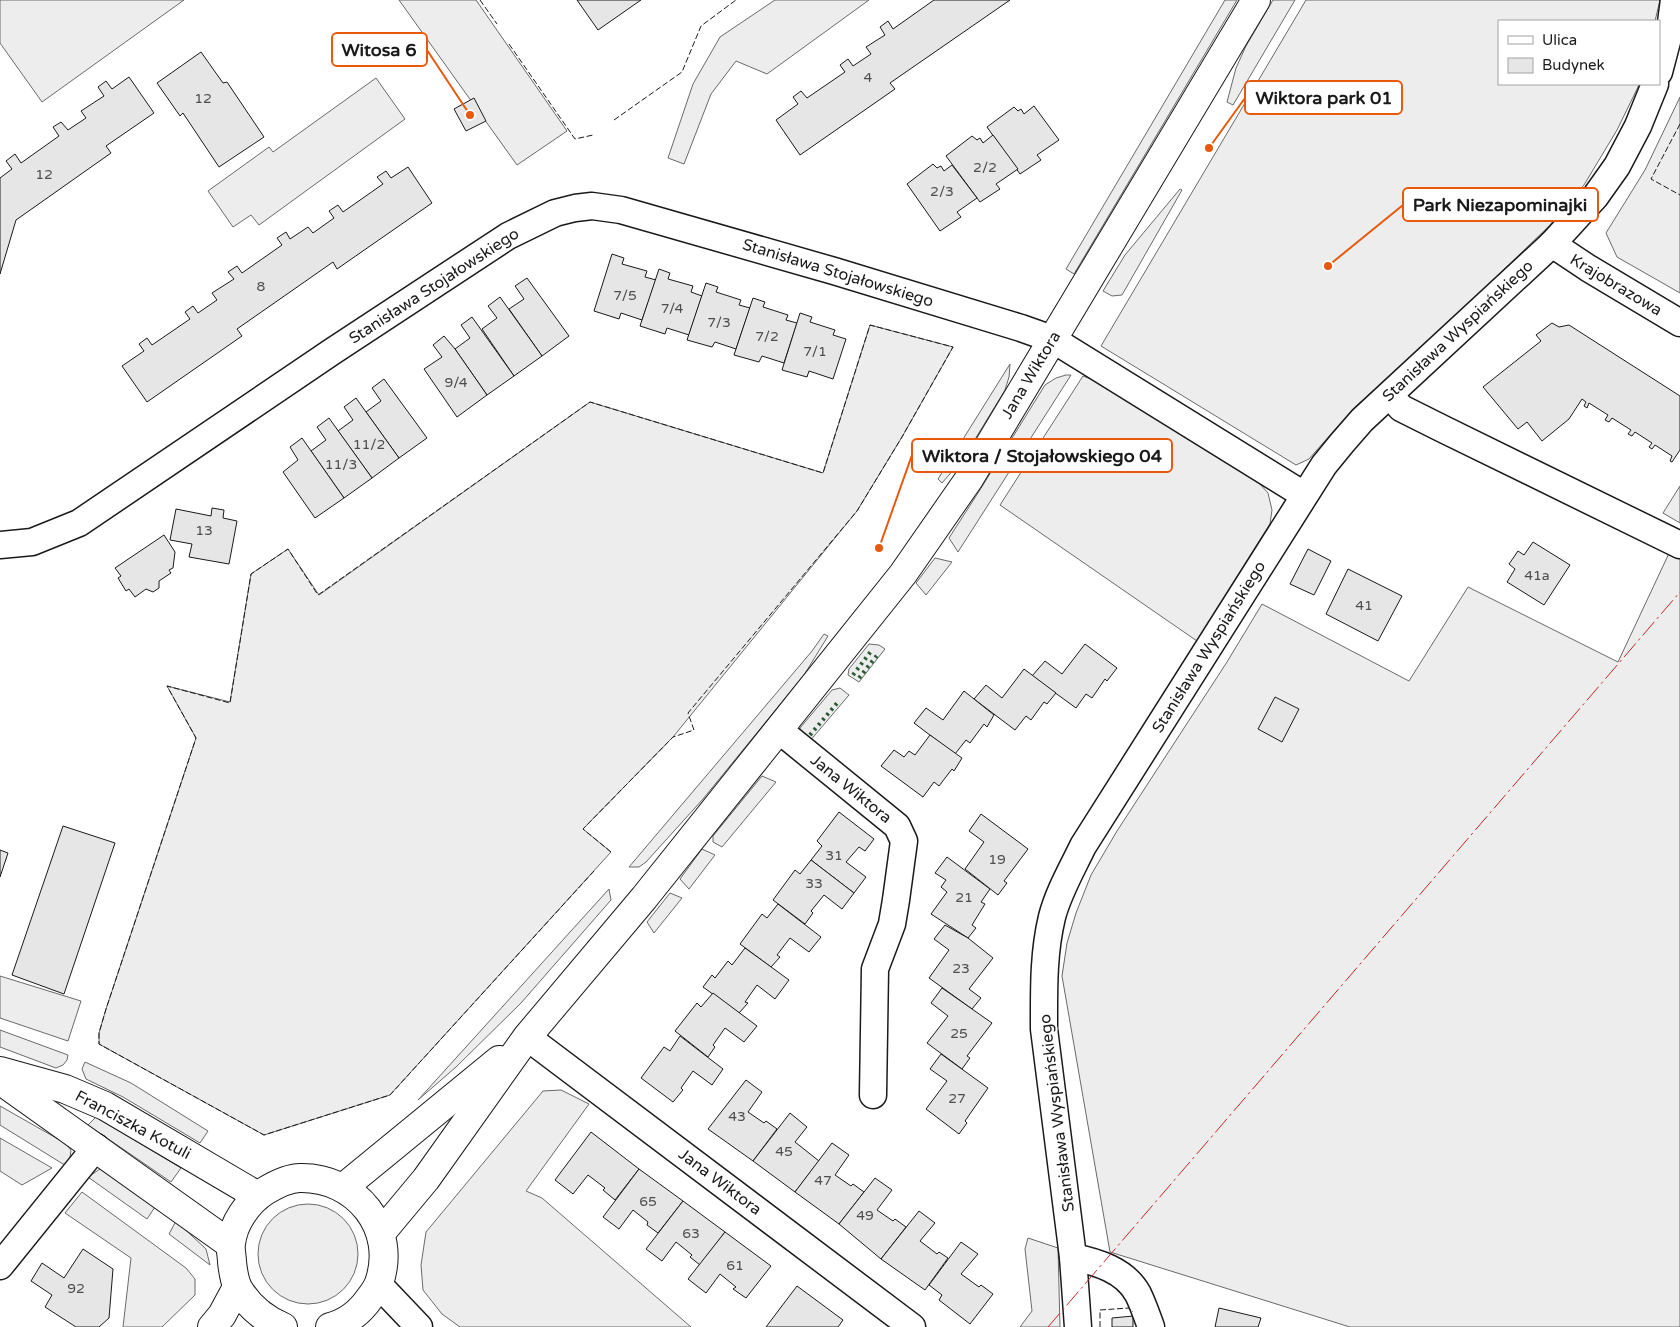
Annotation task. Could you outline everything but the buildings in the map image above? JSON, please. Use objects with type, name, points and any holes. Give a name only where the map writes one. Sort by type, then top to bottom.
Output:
[{"type":"street","name":"Jana Wiktora","points":[[382,1233],[426,1179],[527,1037],[644,898],[904,574],[969,479],[1256,0]]},
{"type":"street","points":[[1660,68],[1670,30],[1674,0]]},
{"type":"street","name":"Stanisława Wyspiańskiego","points":[[1078,1327],[1074,1257],[1044,1029],[1046,955],[1052,916],[1065,883],[1083,846],[1304,495],[1342,443],[1362,420],[1552,244],[1595,197],[1617,166],[1638,126],[1655,85]]},
{"type":"street","name":"Stanisława Stojałowskiego","points":[[0,545],[32,542],[80,523],[333,351],[508,236],[555,213],[592,206],[622,210],[834,271],[1052,339],[1304,495]]},
{"type":"street","name":"Krajobrazowa","points":[[1552,244],[1588,268],[1680,323]]},
{"type":"street","points":[[1390,395],[1401,408],[1426,421],[1680,545]]},
{"type":"street","name":"Jana Wiktora","points":[[779,730],[897,826],[904,841],[892,924],[875,969],[874,1095]]},
{"type":"street","name":"Jana Wiktora","points":[[344,1187],[527,1037]]},
{"type":"street","name":"Jana Wiktora","points":[[527,1037],[912,1327]]},
{"type":"street","name":"Franciszka Kotuli","points":[[0,1071],[65,1089],[105,1106],[258,1196]]},
{"type":"street","name":"Franciszka Kotuli","points":[[0,1080],[230,1244]]},
{"type":"street","points":[[0,1266],[96,1147]]},
{"type":"street","points":[[283,1327],[271,1322],[258,1313],[246,1301],[237,1287],[230,1244],[236,1226],[258,1196],[277,1184],[298,1178],[322,1179],[344,1187],[356,1196],[375,1218],[382,1233],[384,1265],[379,1284],[362,1309],[337,1326]]},
{"type":"street","points":[[1074,1257],[1095,1262],[1114,1270],[1130,1282],[1137,1293],[1151,1327]]},
{"type":"street","points":[[379,1284],[418,1327]]},
{"type":"street","points":[[212,1327],[222,1315],[237,1287]]},
{"type":"shaded area","points":[[0,0],[184,0],[42,102],[0,43]]},
{"type":"shaded area","points":[[399,0],[476,0],[567,131],[517,165]]},
{"type":"shaded area","points":[[775,0],[869,0],[767,74],[736,61],[711,94],[684,164],[668,158],[693,84],[720,37]]},
{"type":"shaded area","points":[[1225,0],[1237,0],[1074,274],[1066,269]]},
{"type":"shaded area","points":[[1273,0],[1295,0],[1233,105],[1227,102],[1236,68],[1246,46]]},
{"type":"shaded area","points":[[1306,0],[1660,0],[1655,20],[1498,20],[1498,85],[1639,85],[1638,87],[1617,130],[1584,185],[1549,226],[1467,305],[1352,410],[1309,459],[1296,465],[1101,346]]},
{"type":"shaded area","points":[[376,78],[405,119],[259,225],[251,215],[233,227],[208,191],[269,147],[273,152]]},
{"type":"shaded area","points":[[1680,97],[1680,293],[1617,257],[1606,233],[1645,170]]},
{"type":"shaded area","points":[[1180,189],[1182,190],[1122,295],[1112,296],[1103,291],[1125,255]]},
{"type":"shaded area","points":[[870,325],[953,347],[857,511],[673,737],[583,829],[611,852],[390,1095],[264,1135],[99,1044],[99,1033],[106,1009],[196,738],[167,686],[230,702],[251,574],[288,549],[319,595],[590,402],[823,473]]},
{"type":"shaded area","points":[[1010,364],[1005,390],[963,459],[942,483],[938,479]]},
{"type":"shaded area","points":[[1071,375],[958,552],[949,538],[1045,385],[1056,378]]},
{"type":"shaded area","points":[[1083,376],[1096,381],[1259,483],[1268,493],[1272,510],[1270,524],[1197,641],[1000,505]]},
{"type":"shaded area","points":[[1680,486],[1680,523],[1663,513]]},
{"type":"shaded area","points":[[1671,549],[1680,554],[1680,1327],[1350,1327],[1110,1252],[1062,976],[1067,943],[1091,875],[1262,604],[1409,681],[1468,587],[1618,662]]},
{"type":"shaded area","points":[[935,558],[952,562],[926,595],[916,583]]},
{"type":"shaded area","points":[[824,634],[828,636],[804,675],[703,799],[646,862],[639,867],[629,867],[812,651]]},
{"type":"shaded area","points":[[869,644],[879,645],[885,649],[859,682],[848,675],[849,669]]},
{"type":"shaded area","points":[[840,688],[849,695],[809,742],[800,732],[800,728],[832,690]]},
{"type":"shaded area","points":[[762,776],[776,782],[722,847],[713,842],[713,836]]},
{"type":"shaded area","points":[[702,849],[715,855],[689,889],[680,879]]},
{"type":"shaded area","points":[[609,889],[611,900],[521,1003],[456,1067],[418,1100]]},
{"type":"shaded area","points":[[670,893],[682,898],[654,933],[647,922]]},
{"type":"shaded area","points":[[0,976],[81,1001],[68,1041],[0,1018]]},
{"type":"shaded area","points":[[0,1030],[68,1055],[67,1060],[63,1065],[56,1068],[0,1047]]},
{"type":"shaded area","points":[[85,1062],[131,1083],[208,1131],[200,1143],[123,1097],[86,1079],[82,1069]]},
{"type":"shaded area","points":[[561,1090],[589,1104],[526,1191],[542,1198],[691,1327],[460,1327],[442,1314],[423,1290],[421,1265],[426,1232],[543,1091]]},
{"type":"shaded area","points":[[0,1106],[65,1143],[71,1150],[69,1165],[63,1164],[0,1125]]},
{"type":"shaded area","points":[[96,1117],[181,1168],[171,1182],[88,1125]]},
{"type":"shaded area","points":[[0,1138],[52,1168],[22,1185],[0,1171]]},
{"type":"shaded area","points":[[100,1169],[155,1207],[147,1219],[88,1177]]},
{"type":"shaded area","points":[[82,1192],[186,1268],[195,1279],[195,1295],[162,1327],[123,1327],[131,1258],[65,1213]]},
{"type":"shaded area","points":[[298,1204],[318,1204],[327,1207],[344,1218],[355,1235],[358,1244],[358,1264],[355,1273],[344,1290],[327,1301],[318,1304],[298,1304],[280,1296],[266,1282],[258,1264],[258,1244],[266,1226],[280,1212]]},
{"type":"shaded area","points":[[176,1221],[206,1249],[210,1265],[169,1234]]},
{"type":"shaded area","points":[[1028,1238],[1058,1248],[1060,1327],[1020,1327],[1032,1311],[1025,1249]]},
{"type":"hedge","points":[[853,675],[872,650]]},
{"type":"hedge","points":[[859,678],[878,654]]},
{"type":"hedge","points":[[810,735],[838,702]]},
{"type":"fence","points":[[480,0],[497,24]]},
{"type":"fence","points":[[614,120],[682,72],[701,26],[736,0]]},
{"type":"fence","points":[[509,44],[575,139],[593,135]]},
{"type":"fence","points":[[1680,124],[1651,179],[1680,195]]},
{"type":"fence","points":[[594,871],[390,1095],[264,1135],[99,1044],[99,1033],[106,1009],[196,738],[167,686],[230,703],[251,574],[288,549],[318,595],[590,402],[823,473],[870,325],[953,347],[857,511],[688,713],[694,730],[673,737],[583,829],[611,852]]},
{"type":"fence","points":[[1100,1327],[1100,1310],[1129,1308],[1133,1312]]},
{"type":"power","points":[[1048,1327],[1680,592]]},
{"type":"place","name":"Witosa 6","points":[[470,115]]},
{"type":"place","name":"Wiktora park 01","points":[[1209,148]]},
{"type":"place","name":"Park Niezapominajki","points":[[1328,266]]},
{"type":"place","name":"Wiktora / Stojałowskiego 04","points":[[879,548]]}]
